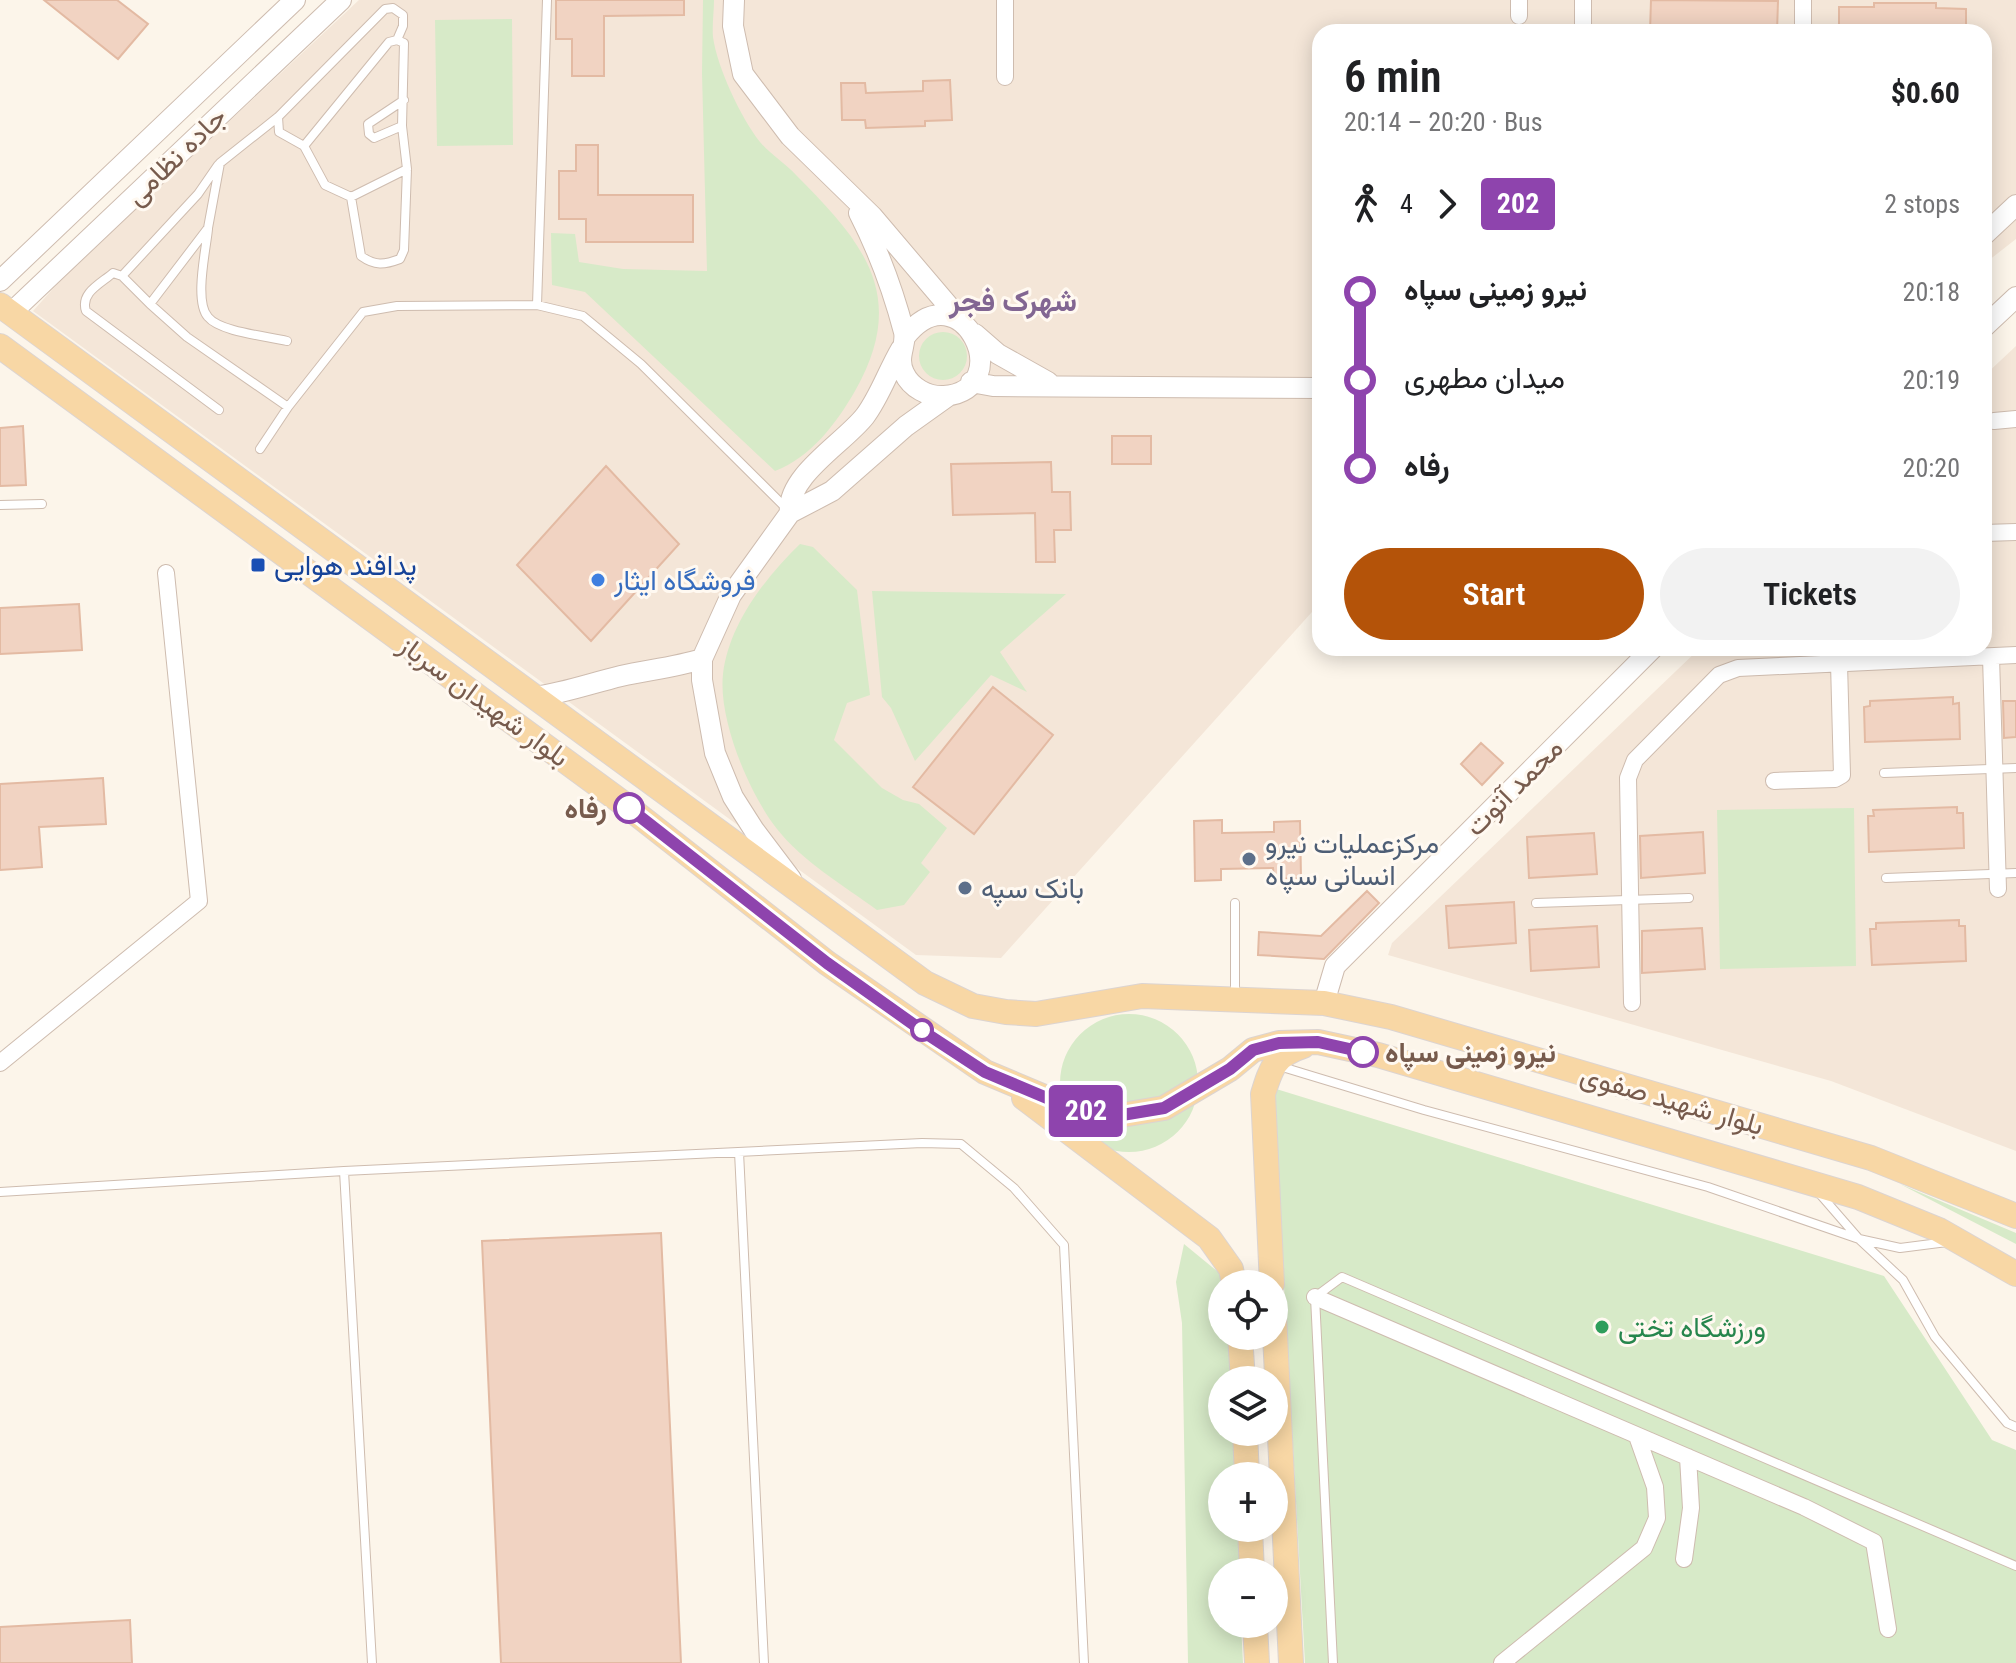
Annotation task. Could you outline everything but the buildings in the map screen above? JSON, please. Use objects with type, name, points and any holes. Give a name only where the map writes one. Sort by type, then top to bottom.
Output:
[{"type":"main road","name":"بلوار شهیدان سرباز","points":[[6,309],[925,983],[973,1006],[1036,1014]]},
{"type":"main road","name":"بلوار شهیدان سرباز","points":[[0,346],[624,804],[827,963],[985,1072],[1073,1109],[1122,1115],[1164,1108],[1230,1069]]},
{"type":"main road","name":"بلوار شهید صفوی","points":[[1036,1014],[1142,996],[1324,1003],[1391,1017],[1871,1158],[2016,1216]]},
{"type":"main road","points":[[1271,1270],[1263,1094],[1270,1070],[1286,1051],[1318,1042]]},
{"type":"main road","name":"بلوار شهید صفوی","points":[[1230,1069],[1253,1050],[1279,1043],[1318,1042],[1378,1055],[1858,1197],[1939,1230],[2016,1274]]},
{"type":"main road","points":[[985,1072],[1187,1219],[1209,1238],[1231,1270]]},
{"type":"main road","points":[[1276,1350],[1291,1663]]},
{"type":"main road","points":[[1256,1638],[1257,1663]]},
{"type":"street","points":[[0,281],[295,0]]},
{"type":"street","name":"جاده نظامی","points":[[6,309],[341,0]]},
{"type":"street","points":[[734,0],[733,26],[743,74],[790,136],[872,216],[968,328],[979,344],[981,358],[978,371],[960,391],[906,426],[832,491],[790,513],[731,595],[702,659],[702,680],[715,753],[733,797],[754,830],[804,894]]},
{"type":"street","points":[[1005,0],[1005,77]]},
{"type":"street","points":[[1583,0],[1583,24]]},
{"type":"street","points":[[1803,0],[1803,24]]},
{"type":"street","points":[[849,194],[881,257],[903,343],[904,374],[912,385],[935,396],[948,396]]},
{"type":"street","points":[[1992,228],[2016,205]]},
{"type":"street","points":[[1992,320],[2016,297]]},
{"type":"street","points":[[790,513],[789,501],[799,482],[863,418],[877,397],[903,343],[913,327],[924,320],[937,316],[951,318],[998,354],[1055,385]]},
{"type":"street","points":[[971,382],[993,386],[1312,388]]},
{"type":"street","points":[[1994,421],[2016,419]]},
{"type":"street","points":[[1992,533],[2016,532]]},
{"type":"street","points":[[0,1063],[199,901],[166,573]]},
{"type":"street","points":[[1632,1003],[1628,778],[1635,760],[1719,675],[1738,668],[2016,655]]},
{"type":"street","name":"محمد آتوت","points":[[1324,1003],[1335,966],[1645,656]]},
{"type":"street","points":[[1991,657],[1997,881]]},
{"type":"street","points":[[535,697],[564,693],[702,659]]},
{"type":"street","points":[[1774,781],[1835,779],[1842,775],[1839,663]]},
{"type":"street","points":[[1315,1297],[1804,1507],[1874,1542],[1888,1629]]},
{"type":"street","points":[[1502,1663],[1644,1548],[1657,1518],[1655,1487],[1637,1436]]},
{"type":"street","points":[[1684,1559],[1691,1508],[1688,1457]]},
{"type":"lane","points":[[537,305],[547,0]]},
{"type":"lane","points":[[122,276],[198,194],[220,163],[278,117],[385,9],[393,8],[403,15],[403,26],[397,40]]},
{"type":"lane","points":[[304,146],[389,42],[397,40],[404,43],[402,126],[407,169],[404,250],[400,259],[387,264],[372,264],[361,256],[351,197]]},
{"type":"lane","points":[[402,126],[374,138],[369,134],[368,124],[404,100]]},
{"type":"lane","points":[[278,117],[279,132],[304,146],[325,185],[351,197]]},
{"type":"lane","points":[[220,163],[208,228],[201,295],[206,316],[220,326],[287,341]]},
{"type":"lane","points":[[351,197],[407,169]]},
{"type":"lane","points":[[150,304],[208,228]]},
{"type":"lane","points":[[219,410],[86,311],[83,303],[85,296],[113,273],[122,276],[187,337],[288,407]]},
{"type":"lane","points":[[260,449],[288,407],[363,312],[397,306],[537,305],[583,316],[641,364],[790,513]]},
{"type":"lane","points":[[0,505],[42,504]]},
{"type":"lane","points":[[1884,773],[2016,768]]},
{"type":"lane","points":[[1886,878],[1997,881],[2016,873]]},
{"type":"lane","points":[[1536,903],[1689,898]]},
{"type":"lane","points":[[1235,903],[1235,999]]},
{"type":"lane","points":[[1275,1065],[1424,1110],[1708,1187],[1859,1239],[1900,1248],[1958,1241]]},
{"type":"lane","points":[[0,1192],[344,1171],[922,1143],[961,1144],[1014,1188],[1064,1245],[1084,1663]]},
{"type":"lane","points":[[739,1152],[764,1663]]},
{"type":"lane","points":[[344,1171],[372,1663]]},
{"type":"lane","points":[[1810,1183],[1859,1239],[1903,1280],[1935,1337],[2007,1423],[2016,1427]]},
{"type":"lane","points":[[1333,1663],[1315,1297],[1342,1277],[2016,1566]]},
{"type":"lane","points":[[1951,1378],[1962,1371]]},
{"type":"shaded area","points":[[359,0],[2016,0],[2016,239],[1992,258],[1992,24],[1312,24],[1312,612],[1001,958],[916,955],[33,311],[67,273]]},
{"type":"shaded area","points":[[2016,346],[2016,1151],[1831,1081],[1388,955],[1392,943],[1692,656],[1992,656],[1992,368]]},
{"type":"green space","points":[[703,0],[714,0],[715,49],[745,120],[764,146],[842,224],[859,248],[871,273],[878,299],[878,327],[871,357],[855,391],[840,415],[811,448],[775,471],[585,292],[552,285],[551,233],[575,234],[579,262],[623,269],[707,271]]},
{"type":"green space","points":[[512,19],[513,145],[437,146],[435,20]]},
{"type":"green space","points":[[943,332],[960,339],[967,356],[960,373],[943,380],[926,373],[919,356],[926,339]]},
{"type":"green space","points":[[800,544],[813,547],[857,590],[870,695],[847,703],[834,740],[882,788],[903,800],[919,804],[947,828],[921,863],[930,872],[904,905],[877,910],[787,841],[756,796],[731,734],[725,713],[723,674],[733,637],[762,587]]},
{"type":"green space","points":[[872,591],[1066,594],[1000,652],[1027,692],[991,675],[915,761],[891,708],[882,697]]},
{"type":"green space","points":[[1854,808],[1856,966],[1720,969],[1717,810]]},
{"type":"green space","points":[[1129,1014],[1156,1019],[1178,1034],[1193,1056],[1198,1083],[1193,1110],[1178,1132],[1156,1147],[1129,1152],[1102,1147],[1080,1132],[1065,1110],[1060,1083],[1065,1056],[1080,1034],[1102,1019]]},
{"type":"green space","name":"ورزشگاه تختی","points":[[1273,1088],[1884,1276],[1992,1440],[2016,1450],[2016,1663],[1305,1663],[1288,1350],[1288,1270],[1283,1270]]},
{"type":"green space","points":[[1900,1184],[2016,1233],[2016,1244]]},
{"type":"green space","points":[[1184,1244],[1216,1270],[1208,1270],[1208,1350],[1232,1350],[1232,1366],[1208,1366],[1208,1446],[1235,1446],[1236,1462],[1208,1462],[1208,1542],[1239,1542],[1239,1558],[1208,1558],[1208,1638],[1242,1638],[1243,1663],[1188,1663],[1182,1323],[1176,1282]]},
{"type":"bus line","name":"202","points":[[629,808],[827,963],[927,1034],[985,1072],[1073,1109],[1122,1115],[1164,1108],[1230,1069],[1253,1050],[1279,1043],[1318,1042],[1363,1052]]},
{"type":"place","name":"پدافند هوایی","points":[[258,565]]},
{"type":"place","name":"فروشگاه ایثار","points":[[598,580]]},
{"type":"place","name":"رفاه","points":[[629,808]]},
{"type":"place","name":"مرکزعملیات نیرو انسانی سپاه","points":[[1249,859]]},
{"type":"place","name":"بانک سپه","points":[[965,888]]},
{"type":"place","name":"نیرو زمینی سپاه","points":[[1363,1052]]},
{"type":"place","name":"ورزشگاه تختی","points":[[1602,1327]]},
{"type":"district","name":"شهرک فجر","points":[[1013,300]]}]
